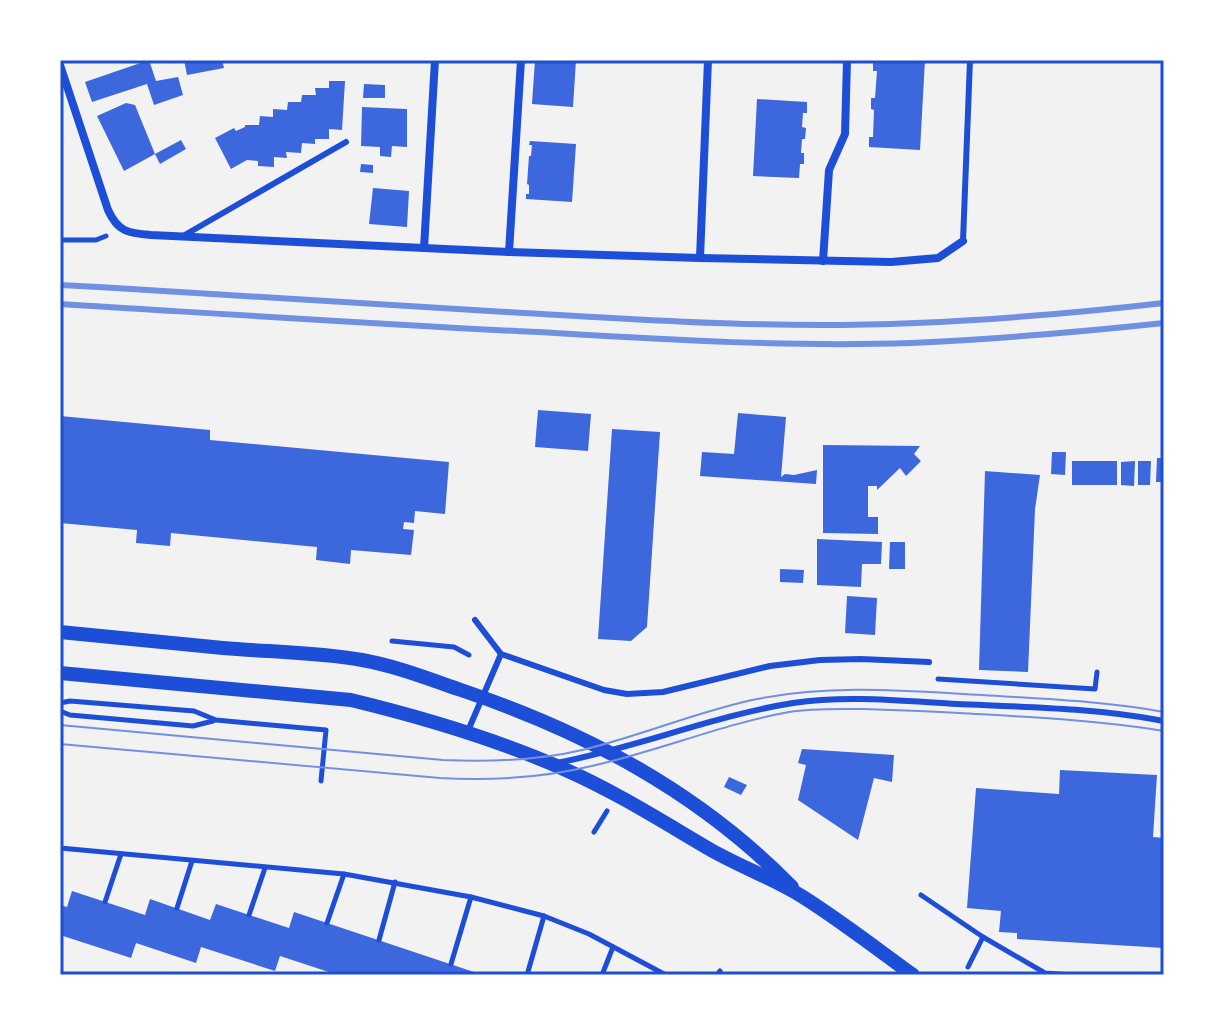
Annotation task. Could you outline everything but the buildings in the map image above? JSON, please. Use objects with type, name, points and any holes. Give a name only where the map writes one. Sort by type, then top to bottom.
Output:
[{"type":"street","points":[[424,248],[435,60]]},
{"type":"street","points":[[509,252],[521,60]]},
{"type":"street","points":[[700,258],[708,60]]},
{"type":"street","points":[[823,261],[829,170],[845,134],[847,60]]},
{"type":"street","points":[[60,65],[105,202],[122,230],[151,235],[509,252],[891,262],[938,258],[963,241]]},
{"type":"street","points":[[60,632],[226,648],[305,652],[361,660],[482,697],[523,712],[607,751],[657,779],[694,802],[761,855],[801,895]]},
{"type":"street","points":[[60,673],[351,700],[467,733],[551,764],[622,798],[715,852],[801,895],[913,975]]},
{"type":"lane","points":[[963,241],[970,60]]},
{"type":"lane","points":[[183,236],[346,142]]},
{"type":"lane","points":[[475,620],[501,654],[604,690],[627,694],[663,692],[770,666],[820,660],[929,662]]},
{"type":"lane","points":[[467,733],[501,654]]},
{"type":"lane","points":[[551,764],[735,716],[819,700],[894,700],[1057,708],[1164,721]]},
{"type":"path","points":[[60,240],[96,240],[122,230]]},
{"type":"path","points":[[932,673],[932,678],[1095,689],[1097,672]]},
{"type":"path","points":[[60,703],[70,701],[194,711],[216,720],[326,730],[321,781]]},
{"type":"path","points":[[60,711],[70,715],[193,726],[216,720]]},
{"type":"path","points":[[594,832],[612,804]]},
{"type":"path","points":[[60,848],[344,874],[471,897],[544,916],[666,975]]},
{"type":"path","points":[[105,902],[121,854]]},
{"type":"path","points":[[177,908],[192,861]]},
{"type":"path","points":[[249,915],[265,868]]},
{"type":"path","points":[[327,923],[344,874]]},
{"type":"path","points":[[379,940],[395,882]]},
{"type":"path","points":[[921,895],[983,937],[1045,973],[1073,975]]},
{"type":"path","points":[[451,964],[471,897]]},
{"type":"path","points":[[527,975],[544,916]]},
{"type":"path","points":[[968,967],[983,937]]},
{"type":"path","points":[[602,975],[613,947]]},
{"type":"tram line","points":[[60,725],[478,761],[565,754],[735,704],[813,691],[982,695],[1096,703],[1164,712]]},
{"type":"tram line","points":[[60,744],[479,779],[538,776],[577,769],[740,723],[807,710],[862,709],[1010,716],[1164,731]]},
{"type":"railway","points":[[60,285],[624,319],[781,325],[949,321],[1164,303]]},
{"type":"railway","points":[[60,304],[777,343],[943,341],[1164,323]]}]
